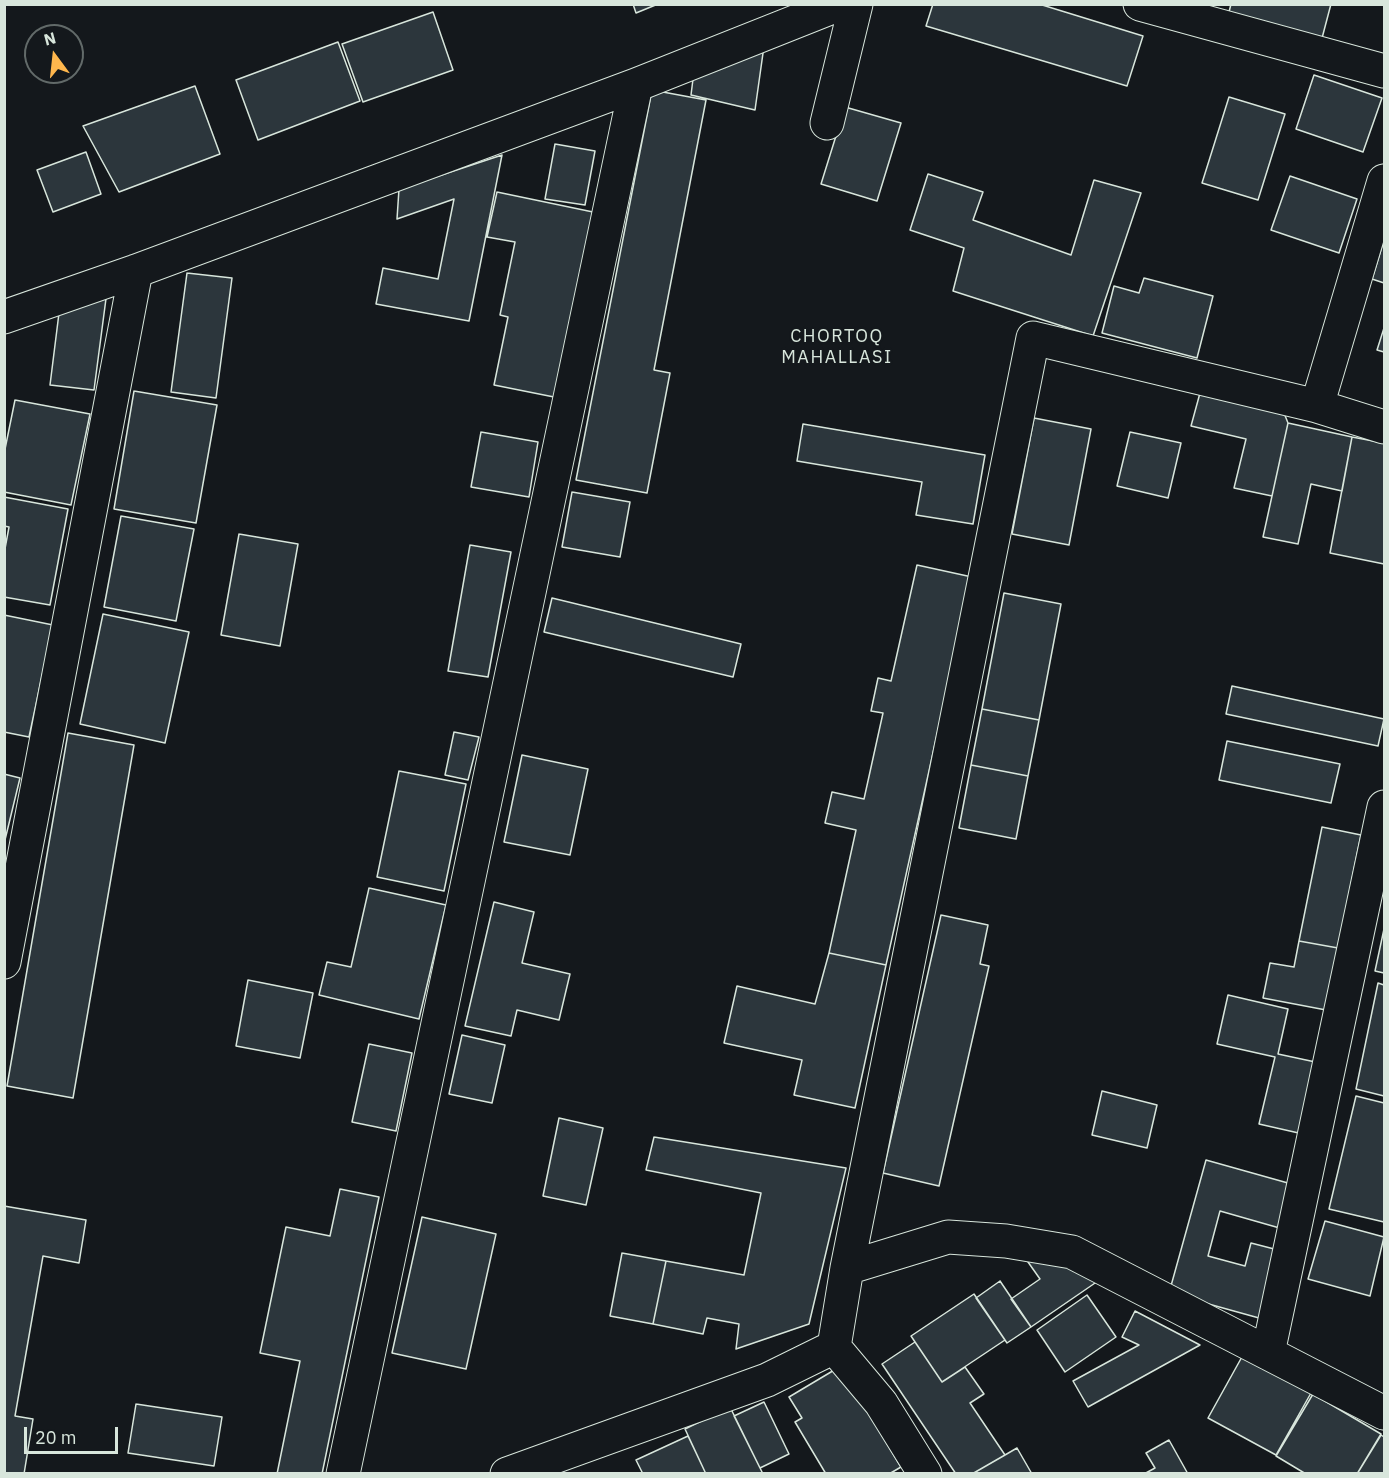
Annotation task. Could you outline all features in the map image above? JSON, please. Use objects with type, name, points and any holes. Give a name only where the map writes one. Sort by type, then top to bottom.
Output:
[{"type":"street","points":[[4,317],[136,271],[636,85],[840,4]]},
{"type":"street","points":[[827,123],[856,4]]},
{"type":"street","points":[[1140,4],[1384,71]]},
{"type":"street","points":[[342,1473],[636,85]]},
{"type":"street","points":[[1317,406],[1384,181]]},
{"type":"street","points":[[4,962],[136,271]]},
{"type":"street","points":[[925,1473],[881,1403],[834,1347],[847,1268],[1033,338],[1317,406],[1384,427]]},
{"type":"street","points":[[1268,1353],[1384,807]]},
{"type":"street","points":[[847,1268],[948,1237],[1006,1241],[1072,1252],[1384,1413]]},
{"type":"street","points":[[507,1473],[767,1380],[834,1347]]},
{"type":"building","points":[[633,4],[658,4],[636,13]]},
{"type":"building","points":[[933,4],[1039,4],[1143,36],[1127,86],[926,26]]},
{"type":"building","points":[[1231,4],[1331,4],[1321,42],[1228,16]]},
{"type":"building","points":[[433,12],[453,70],[363,102],[342,44]]},
{"type":"building","points":[[338,42],[360,101],[258,140],[236,80]]},
{"type":"building","points":[[764,46],[755,110],[691,95],[693,79]]},
{"type":"building","points":[[1314,75],[1382,98],[1363,152],[1296,129]]},
{"type":"building","points":[[195,86],[220,154],[119,192],[83,126]]},
{"type":"building","points":[[652,90],[706,100],[654,370],[670,373],[647,493],[576,480]]},
{"type":"building","points":[[1229,97],[1285,114],[1258,200],[1202,183]]},
{"type":"building","points":[[845,107],[901,123],[877,201],[821,184]]},
{"type":"building","points":[[555,144],[595,151],[585,205],[545,199]]},
{"type":"building","points":[[86,152],[101,194],[53,212],[37,170]]},
{"type":"building","points":[[502,155],[469,321],[376,304],[383,268],[438,279],[454,199],[397,219],[399,189]]},
{"type":"building","points":[[928,174],[983,192],[973,220],[1071,255],[1094,180],[1141,193],[1093,336],[953,291],[964,248],[910,230]]},
{"type":"building","points":[[1290,176],[1357,199],[1339,253],[1271,230]]},
{"type":"building","points":[[497,192],[593,212],[554,397],[494,385],[508,317],[500,315],[515,242],[487,237]]},
{"type":"building","points":[[1384,240],[1384,283],[1372,279]]},
{"type":"building","points":[[187,273],[232,278],[216,398],[171,392]]},
{"type":"building","points":[[1144,278],[1213,296],[1197,358],[1102,333],[1114,286],[1139,293]]},
{"type":"building","points":[[107,291],[94,390],[50,385],[60,305]]},
{"type":"building","points":[[1384,328],[1384,352],[1377,350]]},
{"type":"building","points":[[134,391],[217,405],[196,523],[114,509]]},
{"type":"building","points":[[1200,393],[1284,413],[1288,423],[1272,496],[1234,488],[1246,439],[1191,426]]},
{"type":"building","points":[[15,400],[90,414],[71,505],[4,492],[4,454]]},
{"type":"building","points":[[1034,418],[1091,429],[1069,545],[1012,534]]},
{"type":"building","points":[[1288,423],[1352,437],[1342,491],[1311,484],[1298,544],[1263,537]]},
{"type":"building","points":[[803,424],[985,455],[973,524],[916,515],[922,482],[797,461]]},
{"type":"building","points":[[481,432],[538,442],[529,497],[471,487]]},
{"type":"building","points":[[1130,432],[1181,443],[1168,498],[1117,486]]},
{"type":"building","points":[[1352,437],[1384,443],[1384,564],[1330,553]]},
{"type":"building","points":[[572,492],[630,502],[620,557],[562,547]]},
{"type":"building","points":[[4,497],[68,509],[50,605],[4,597],[4,554],[9,527],[4,526]]},
{"type":"building","points":[[121,516],[194,529],[176,621],[104,607]]},
{"type":"building","points":[[239,534],[298,544],[280,646],[221,635]]},
{"type":"building","points":[[470,545],[511,552],[488,677],[448,671]]},
{"type":"building","points":[[917,565],[972,577],[886,965],[829,953],[856,830],[825,823],[832,792],[864,799],[883,713],[871,711],[878,678],[891,681]]},
{"type":"building","points":[[1004,593],[1061,604],[1039,720],[982,709]]},
{"type":"building","points":[[552,598],[741,644],[733,677],[544,632]]},
{"type":"building","points":[[103,614],[189,632],[165,743],[80,724]]},
{"type":"building","points":[[4,615],[53,625],[29,737],[4,732]]},
{"type":"building","points":[[1232,686],[1384,719],[1378,746],[1226,714]]},
{"type":"building","points":[[982,709],[1039,720],[1028,776],[971,765]]},
{"type":"building","points":[[454,732],[479,737],[468,780],[445,775]]},
{"type":"building","points":[[68,733],[134,745],[73,1098],[7,1086]]},
{"type":"building","points":[[1227,741],[1340,764],[1331,803],[1219,780]]},
{"type":"building","points":[[522,755],[588,769],[570,855],[504,842]]},
{"type":"building","points":[[971,765],[1028,776],[1016,839],[959,828]]},
{"type":"building","points":[[399,771],[466,784],[444,891],[377,877]]},
{"type":"building","points":[[4,774],[20,778],[4,844]]},
{"type":"building","points":[[1322,827],[1361,835],[1338,948],[1299,941]]},
{"type":"building","points":[[369,888],[446,905],[419,1019],[319,995],[327,962],[351,967]]},
{"type":"building","points":[[494,902],[534,912],[522,963],[570,974],[559,1020],[517,1010],[511,1036],[465,1026]]},
{"type":"building","points":[[941,915],[988,925],[980,964],[989,966],[939,1186],[883,1173]]},
{"type":"building","points":[[1384,929],[1384,973],[1375,971]]},
{"type":"building","points":[[1299,941],[1338,948],[1326,1010],[1263,998],[1270,963],[1294,967]]},
{"type":"building","points":[[829,953],[886,965],[855,1108],[794,1095],[802,1060],[724,1043],[737,986],[815,1004]]},
{"type":"building","points":[[248,980],[313,993],[300,1058],[236,1046]]},
{"type":"building","points":[[1378,983],[1384,985],[1384,1096],[1356,1089]]},
{"type":"building","points":[[1228,995],[1288,1009],[1278,1054],[1320,1063],[1303,1134],[1259,1124],[1275,1057],[1217,1044]]},
{"type":"building","points":[[462,1035],[505,1045],[492,1103],[449,1094]]},
{"type":"building","points":[[369,1044],[412,1053],[396,1131],[352,1122]]},
{"type":"building","points":[[1102,1091],[1157,1105],[1147,1148],[1092,1135]]},
{"type":"building","points":[[1356,1096],[1384,1103],[1384,1222],[1329,1209]]},
{"type":"building","points":[[559,1118],[603,1128],[586,1205],[543,1196]]},
{"type":"building","points":[[654,1137],[846,1168],[809,1324],[736,1349],[739,1324],[707,1318],[703,1334],[653,1324],[666,1261],[744,1275],[761,1193],[646,1170]]},
{"type":"building","points":[[1206,1160],[1295,1185],[1283,1229],[1220,1211],[1208,1256],[1245,1266],[1251,1243],[1278,1250],[1259,1318],[1169,1293]]},
{"type":"building","points":[[340,1189],[379,1197],[322,1474],[277,1474],[300,1361],[260,1353],[286,1227],[330,1236]]},
{"type":"building","points":[[4,1206],[86,1220],[79,1263],[43,1256],[15,1416],[33,1419],[24,1474],[4,1474]]},
{"type":"building","points":[[422,1217],[496,1234],[466,1369],[392,1353]]},
{"type":"building","points":[[1325,1221],[1384,1237],[1370,1296],[1308,1279]]},
{"type":"building","points":[[622,1253],[666,1261],[653,1324],[610,1316]]},
{"type":"building","points":[[1042,1253],[1098,1281],[1031,1327],[1011,1299],[1040,1279],[1028,1262]]},
{"type":"building","points":[[1000,1281],[1031,1327],[1007,1343],[976,1298]]},
{"type":"building","points":[[974,1294],[1005,1340],[942,1382],[911,1336]]},
{"type":"building","points":[[1087,1295],[1116,1337],[1065,1372],[1037,1330]]},
{"type":"building","points":[[1135,1311],[1200,1345],[1088,1407],[1073,1381],[1139,1345],[1122,1337]]},
{"type":"building","points":[[915,1342],[942,1382],[965,1367],[984,1394],[970,1403],[1005,1455],[972,1474],[956,1474],[882,1364]]},
{"type":"building","points":[[1243,1355],[1311,1393],[1276,1455],[1208,1418]]},
{"type":"building","points":[[841,1366],[901,1467],[889,1474],[826,1474],[795,1422],[802,1418],[789,1397]]},
{"type":"building","points":[[1313,1394],[1381,1434],[1357,1474],[1306,1474],[1276,1456]]},
{"type":"building","points":[[764,1402],[789,1454],[760,1468],[734,1416]]},
{"type":"building","points":[[136,1404],[222,1417],[214,1466],[128,1453]]},
{"type":"building","points":[[730,1407],[763,1474],[706,1474],[685,1429]]},
{"type":"building","points":[[1381,1435],[1384,1437],[1384,1474],[1357,1474]]},
{"type":"building","points":[[688,1436],[706,1474],[643,1474],[636,1460]]},
{"type":"building","points":[[1169,1440],[1188,1474],[1144,1474],[1155,1468],[1146,1453]]},
{"type":"building","points":[[1017,1448],[1032,1474],[972,1474],[1005,1455]]},
{"type":"district","name":"CHORTOQ MAHALLASI","points":[[837,347]]}]
